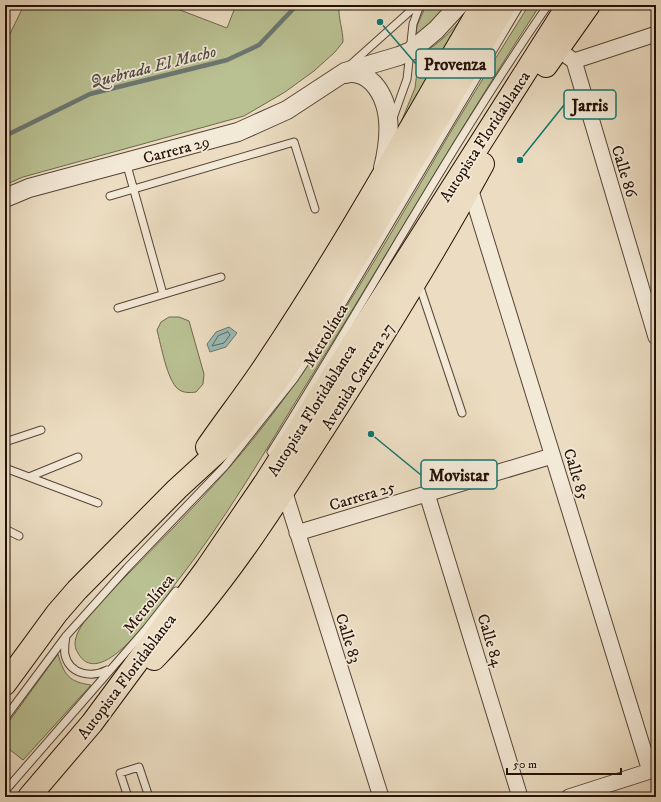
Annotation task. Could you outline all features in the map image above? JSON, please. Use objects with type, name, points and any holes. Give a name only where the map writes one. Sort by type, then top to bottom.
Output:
[{"type":"highway","points":[[177,489],[268,361],[381,177],[482,5]]},
{"type":"highway","points":[[5,684],[57,613],[73,594],[177,489],[237,432],[275,384],[333,297],[505,5]]},
{"type":"highway","name":"Autopista Floridablanca","points":[[29,797],[92,723],[206,570],[266,481],[568,5]]},
{"type":"highway","name":"Avenida Carrera 27","points":[[92,723],[172,640],[196,612],[242,551],[284,490],[368,360],[470,188],[486,158],[566,55],[589,5]]},
{"type":"street","name":"Carrera 29","points":[[5,198],[29,188],[249,128],[287,110],[336,77],[352,69],[400,56],[411,51],[436,30],[459,5]]},
{"type":"street","points":[[566,55],[656,34]]},
{"type":"street","name":"Calle 86","points":[[566,55],[656,338]]},
{"type":"street","name":"Carrera 29","points":[[336,77],[354,73],[369,79],[381,94],[385,104],[389,134],[381,177]]},
{"type":"street","name":"Calle 85","points":[[470,188],[650,771],[569,797]]},
{"type":"street","name":"Carrera 25","points":[[297,533],[552,456]]},
{"type":"street","name":"Calle 83","points":[[284,490],[381,797]]},
{"type":"street","name":"Calle 84","points":[[427,494],[520,797]]},
{"type":"lane","points":[[336,77],[417,5]]},
{"type":"lane","points":[[389,134],[391,123],[407,80],[413,24],[420,5]]},
{"type":"lane","name":"Metrolínea","points":[[5,718],[66,636],[123,573],[225,466],[294,379],[326,331],[520,5]]},
{"type":"lane","name":"Metrolínea","points":[[267,459],[433,182],[500,74],[548,5]]},
{"type":"lane","points":[[110,196],[294,142],[315,209]]},
{"type":"lane","points":[[126,162],[163,294]]},
{"type":"lane","points":[[118,308],[220,277]]},
{"type":"lane","points":[[417,278],[462,413]]},
{"type":"lane","points":[[5,442],[41,430]]},
{"type":"lane","points":[[29,477],[78,457]]},
{"type":"lane","points":[[5,468],[98,503]]},
{"type":"lane","points":[[5,529],[19,536]]},
{"type":"lane","name":"Metrolínea","points":[[5,791],[111,668],[146,630],[180,586]]},
{"type":"lane","name":"Metrolínea","points":[[66,636],[65,656],[69,664],[76,670],[84,674],[92,675],[100,674],[111,668]]},
{"type":"lane","points":[[128,797],[120,773],[140,767],[149,797]]},
{"type":"green space","points":[[24,5],[167,5],[227,28],[236,5],[339,5],[343,42],[335,52],[314,71],[285,92],[244,116],[23,177],[5,185],[5,44]]},
{"type":"green space","points":[[426,5],[450,5],[415,42],[417,26]]},
{"type":"green space","points":[[473,5],[395,137],[415,88],[419,55],[442,39]]},
{"type":"green space","points":[[529,5],[540,5],[479,101],[226,514],[158,607],[131,640],[116,654],[101,662],[88,663],[76,650],[75,642],[79,630],[89,615],[216,483],[283,401],[356,292],[462,113]]},
{"type":"green space","points":[[169,317],[179,317],[189,321],[204,374],[203,384],[196,392],[191,393],[178,389],[174,384],[168,370],[157,330],[161,322]]},
{"type":"green space","points":[[58,654],[68,676],[77,682],[91,685],[23,760],[5,746],[5,727]]},
{"type":"water","points":[[229,327],[237,333],[226,347],[210,352],[207,344],[216,332]]},
{"type":"waterway","name":"Quebrada El Macho","points":[[5,136],[90,94],[227,60],[259,45],[297,5]]},
{"type":"place","name":"Provenza","points":[[380,22]]},
{"type":"place","name":"Jarris","points":[[520,160]]},
{"type":"place","name":"Movistar","points":[[371,434]]}]
